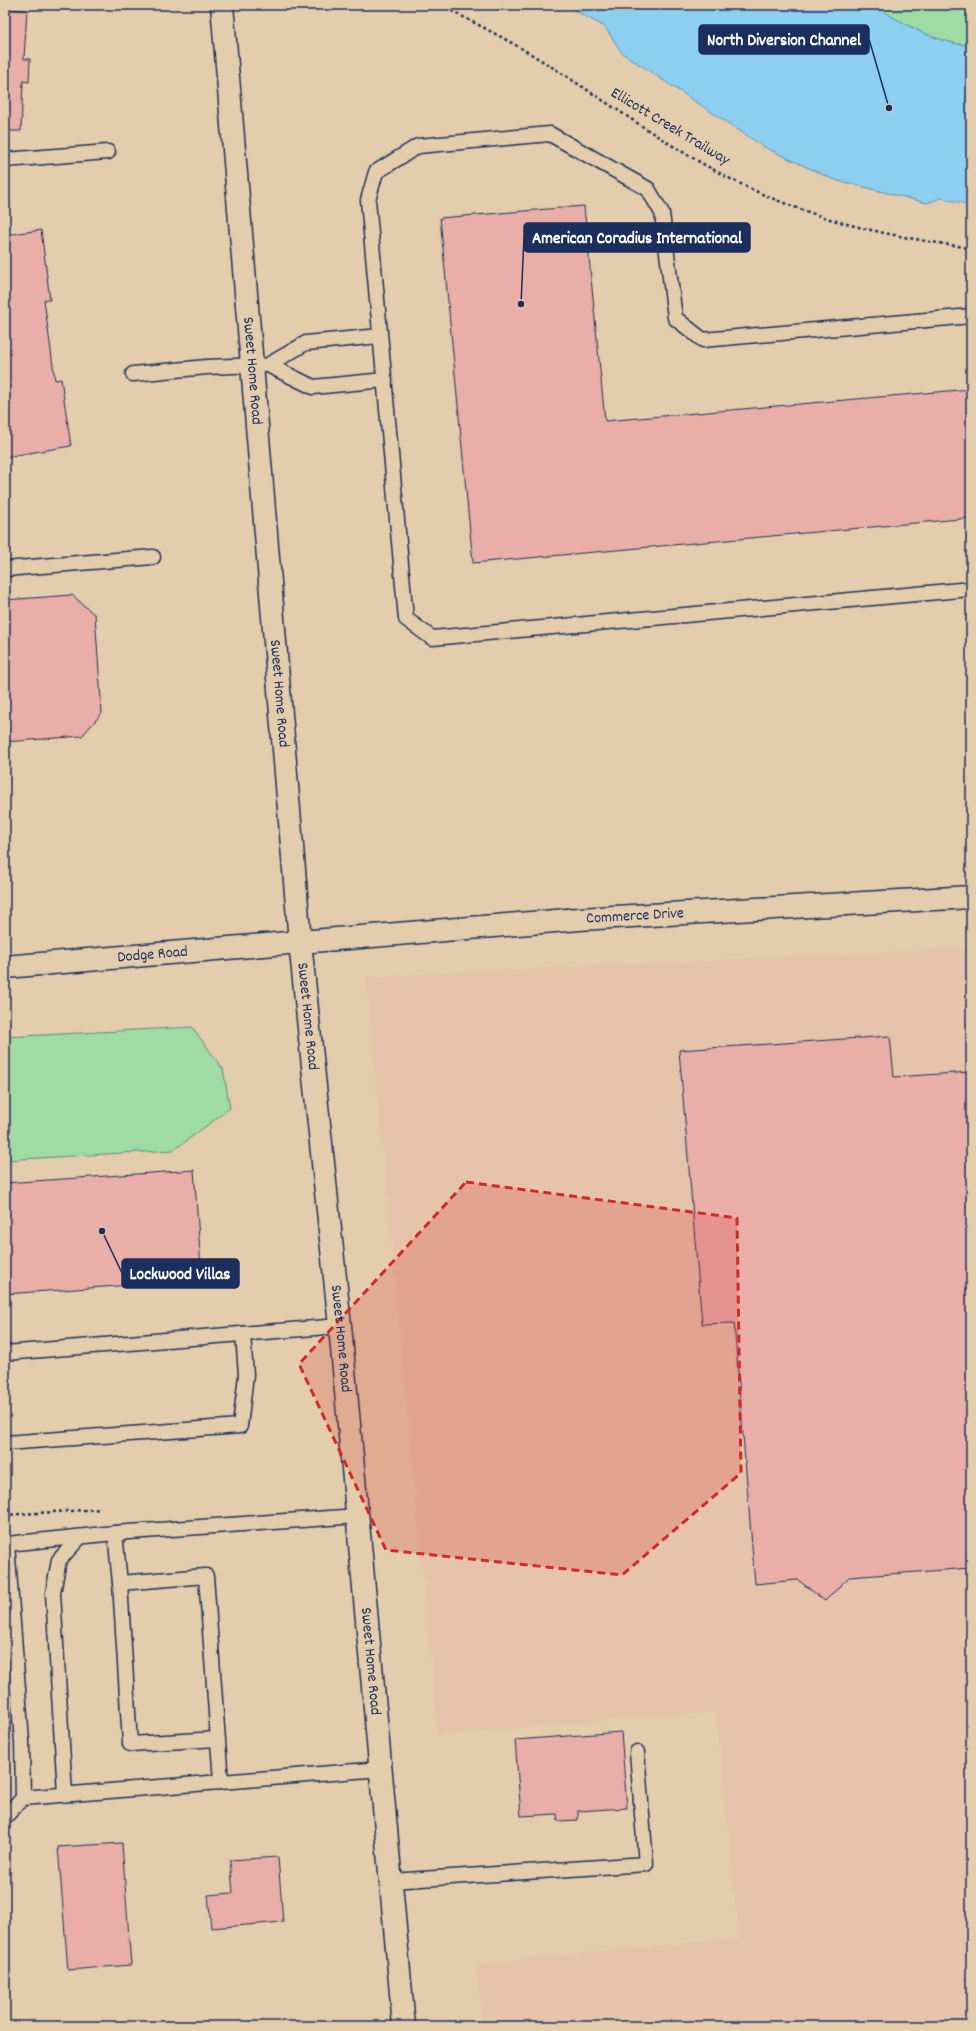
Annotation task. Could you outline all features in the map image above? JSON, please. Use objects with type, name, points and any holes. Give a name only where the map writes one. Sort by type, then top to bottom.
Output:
[{"type":"main road","name":"Sweet Home Road","points":[[222,5],[261,365],[300,942],[340,1326],[404,2026]]},
{"type":"main road","name":"Commerce Drive","points":[[300,942],[579,919],[971,897]]},
{"type":"main road","name":"Dodge Road","points":[[5,967],[300,942]]},
{"type":"lane","points":[[971,316],[703,340],[675,318],[662,212],[648,189],[550,134],[418,146],[376,172],[368,200],[406,619],[432,638],[971,589]]},
{"type":"lane","points":[[5,160],[108,152]]},
{"type":"lane","points":[[133,374],[261,365],[306,343],[380,336]]},
{"type":"lane","points":[[261,365],[313,387],[385,380]]},
{"type":"lane","points":[[5,569],[153,556]]},
{"type":"lane","points":[[5,1353],[340,1326]]},
{"type":"lane","points":[[5,1443],[240,1426],[246,1375],[243,1334]]},
{"type":"lane","points":[[23,1798],[22,1742],[7,1544],[116,1533],[358,1516]]},
{"type":"lane","points":[[116,1533],[130,1744],[218,1739]]},
{"type":"lane","points":[[65,1794],[52,1593],[59,1560],[80,1537]]},
{"type":"lane","points":[[120,1583],[206,1576],[222,1782]]},
{"type":"lane","points":[[391,1881],[646,1864],[637,1752]]},
{"type":"lane","points":[[5,1817],[23,1798],[381,1769]]},
{"type":"path","name":"Ellicott Creek Trailway","points":[[441,5],[545,63],[697,161],[783,203],[838,222],[881,234],[971,248]]},
{"type":"highlighted area","points":[[466,1182],[737,1218],[741,1473],[622,1575],[386,1550],[299,1364]]},
{"type":"shaded area","points":[[971,948],[971,2026],[482,2026],[476,1964],[739,1938],[716,1712],[438,1735],[366,977]]},
{"type":"green space","points":[[872,5],[971,5],[971,45],[945,41],[919,31]]},
{"type":"green space","points":[[192,1027],[223,1069],[230,1108],[174,1150],[5,1160],[5,1037]]},
{"type":"water","points":[[565,5],[872,5],[919,31],[945,41],[971,45],[971,205],[941,198],[927,203],[832,179],[764,147],[622,53],[605,27]]},
{"type":"building","points":[[5,9],[27,10],[24,59],[30,59],[29,82],[23,81],[21,131],[5,131]]},
{"type":"building","points":[[584,206],[605,421],[971,389],[971,518],[473,563],[440,218]]},
{"type":"building","points":[[41,230],[50,300],[44,300],[55,380],[61,379],[71,446],[5,457],[5,235]]},
{"type":"building","points":[[72,595],[95,615],[102,713],[82,736],[5,742],[5,600]]},
{"type":"building","points":[[890,1036],[894,1077],[971,1072],[971,1568],[849,1577],[825,1601],[798,1580],[755,1584],[734,1323],[702,1324],[679,1050]]},
{"type":"building","points":[[194,1170],[202,1280],[5,1294],[5,1183]]},
{"type":"building","points":[[621,1732],[627,1808],[578,1811],[578,1820],[558,1821],[557,1814],[521,1816],[515,1740]]},
{"type":"building","points":[[122,1843],[131,1965],[68,1970],[58,1847]]},
{"type":"building","points":[[278,1857],[283,1922],[211,1928],[208,1895],[233,1893],[230,1860]]},
{"type":"place","name":"North Diversion Channel","points":[[889,108]]},
{"type":"place","name":"American Coradius International","points":[[521,304]]},
{"type":"place","name":"Lockwood Villas","points":[[102,1231]]}]
